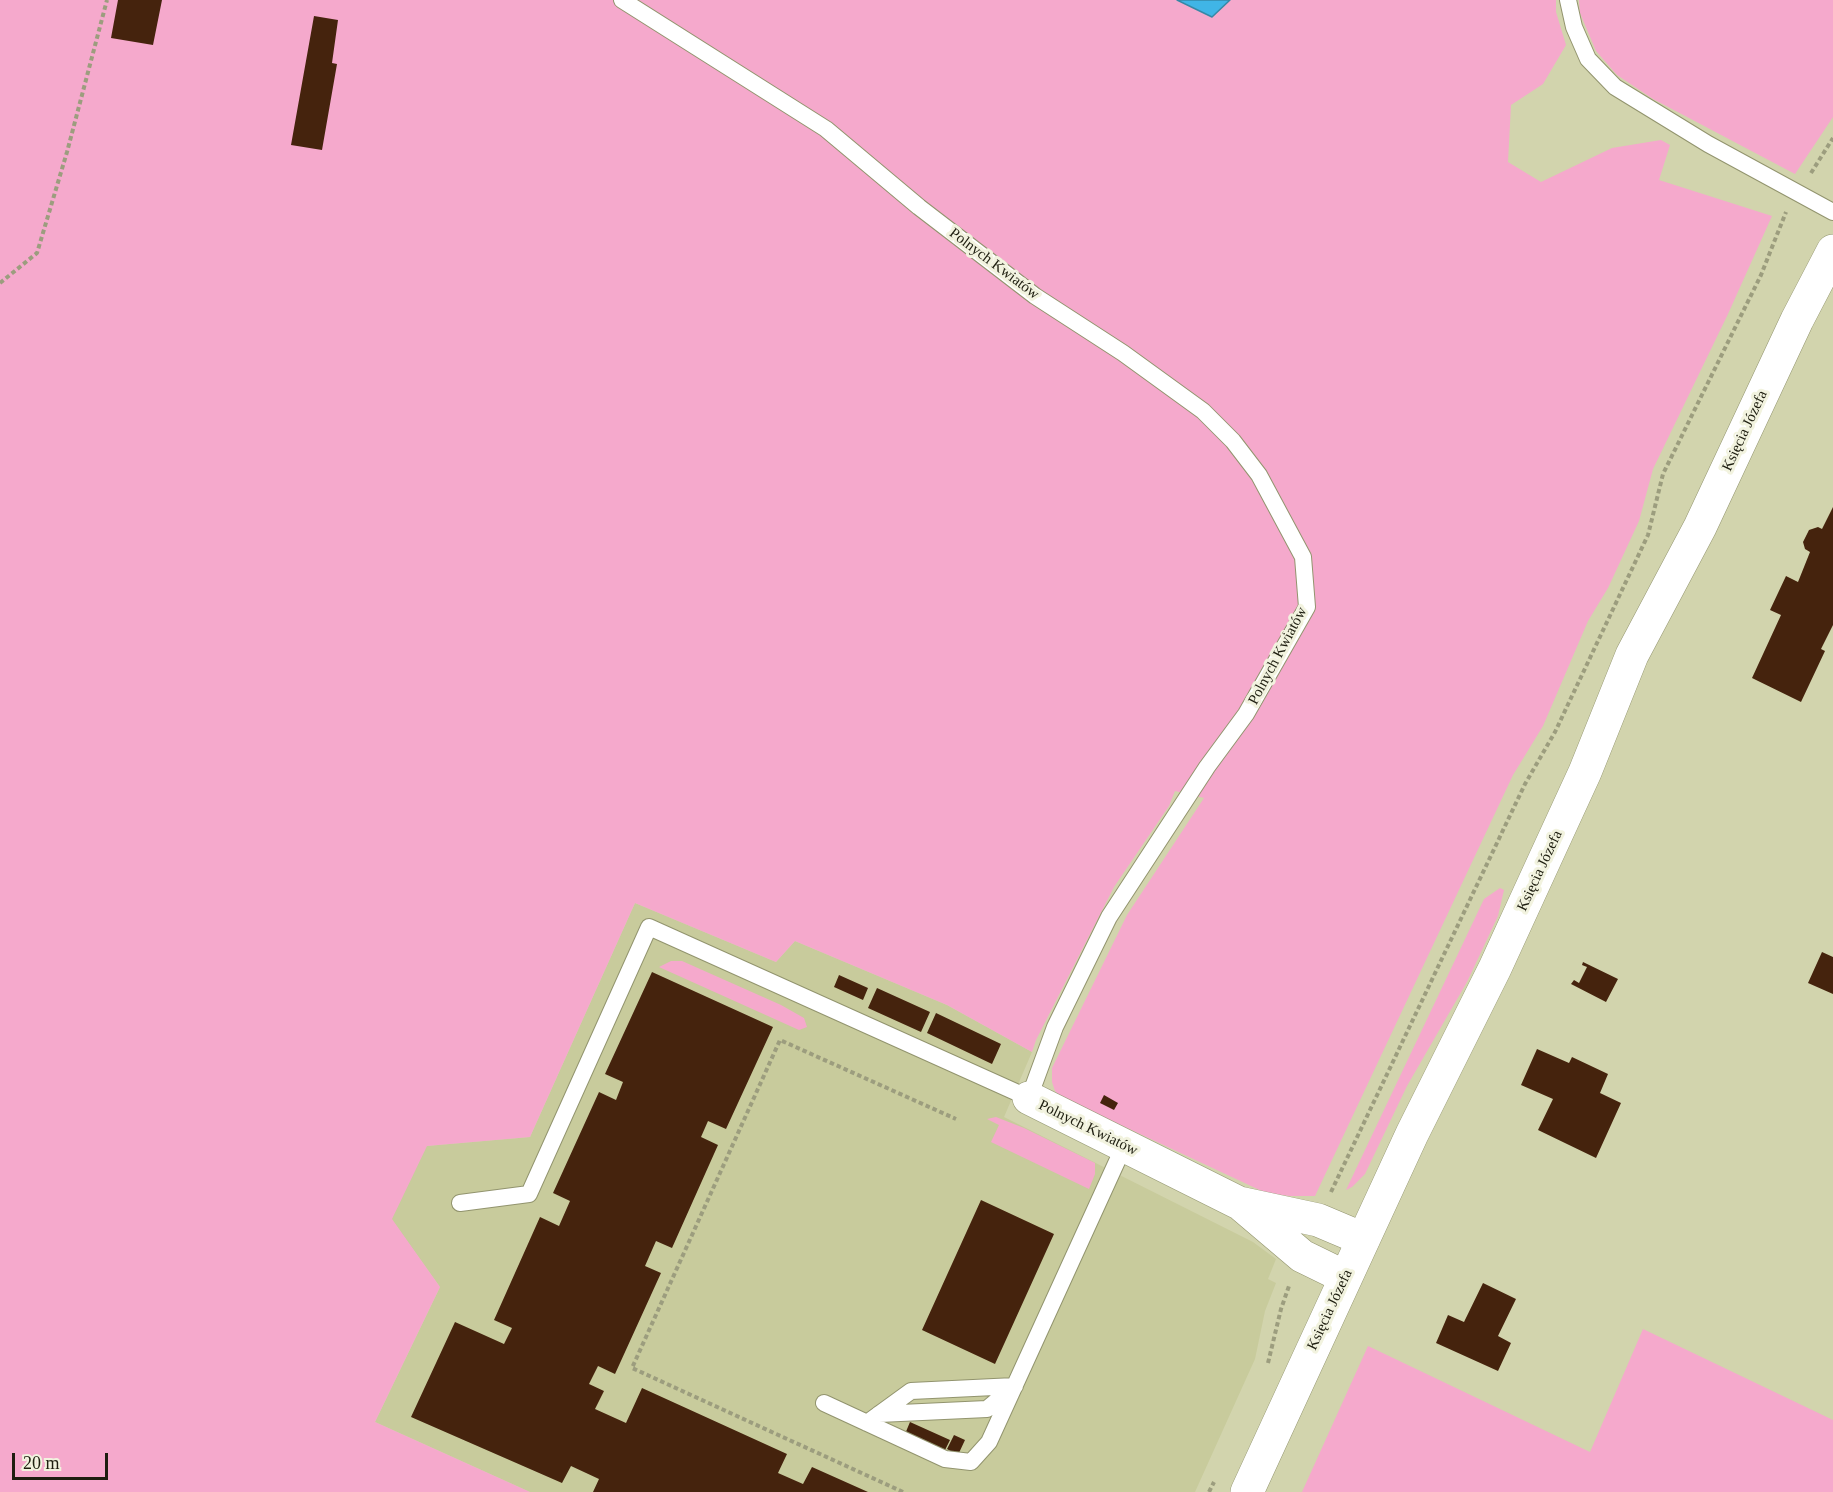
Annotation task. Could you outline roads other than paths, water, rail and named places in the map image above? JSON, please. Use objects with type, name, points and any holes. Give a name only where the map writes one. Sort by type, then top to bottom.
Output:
[{"type":"main road","name":"Księcia Józefa","points":[[1247,1492],[1412,1134],[1495,968],[1585,772],[1632,655],[1700,527],[1797,320],[1833,251]]},
{"type":"main road","name":"Polnych Kwiatów","points":[[1029,1098],[1239,1203],[1302,1256],[1345,1277]]},
{"type":"main road","name":"Polnych Kwiatów","points":[[1239,1203],[1318,1220],[1363,1239]]},
{"type":"lane","name":"Polnych Kwiatów","points":[[622,0],[826,129],[919,207],[1035,296],[1123,353],[1203,411],[1233,441],[1259,476],[1303,557],[1307,607],[1246,714],[1207,767],[1109,917],[1055,1027],[1029,1098]]},
{"type":"lane","points":[[1568,0],[1574,27],[1588,59],[1615,87],[1708,144],[1833,212]]},
{"type":"lane","points":[[460,1203],[529,1194],[649,927],[1029,1098]]},
{"type":"lane","points":[[824,1403],[873,1419],[945,1459],[971,1462],[989,1442],[1124,1146]]},
{"type":"lane","points":[[873,1419],[987,1409],[1015,1386]]},
{"type":"water","points":[[1177,0],[1230,0],[1212,17]]}]
